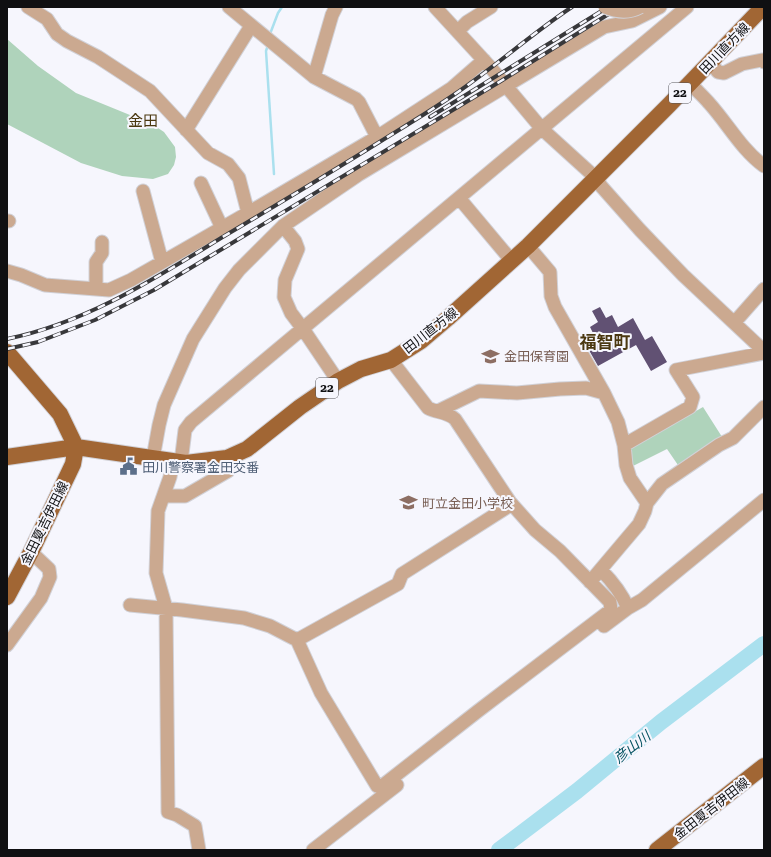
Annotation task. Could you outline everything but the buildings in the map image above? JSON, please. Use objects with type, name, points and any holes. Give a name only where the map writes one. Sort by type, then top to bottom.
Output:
[{"type":"main road","name":"田川直方線","points":[[7,457],[76,447],[186,463],[227,458],[247,450],[300,407],[338,381],[361,369],[391,360],[421,341],[448,318],[528,246],[690,83],[763,7]]},
{"type":"main road","points":[[9,355],[60,414],[76,447]]},
{"type":"main road","name":"金田夏吉伊田線","points":[[7,597],[31,552],[73,464],[76,447]]},
{"type":"main road","name":"金田夏吉伊田線","points":[[658,850],[764,766]]},
{"type":"street","points":[[28,7],[47,19],[57,34],[67,41],[98,58],[150,91],[208,153],[228,164],[239,178],[248,212]]},
{"type":"street","points":[[229,7],[314,77],[356,99],[377,137]]},
{"type":"street","points":[[314,77],[332,15],[336,7]]},
{"type":"street","points":[[435,7],[484,60],[542,129],[596,178],[601,186],[640,230],[683,275],[764,352]]},
{"type":"street","points":[[458,32],[467,22],[491,7]]},
{"type":"street","points":[[605,7],[622,12],[634,10],[640,7]]},
{"type":"street","points":[[154,458],[159,425],[164,405],[193,339],[225,288],[240,270],[283,226],[358,175],[604,27],[632,21],[660,7]]},
{"type":"street","points":[[199,850],[195,826],[177,815],[168,812],[166,608],[156,573],[158,511],[177,461],[185,430],[191,422],[687,7]]},
{"type":"street","points":[[186,130],[251,26]]},
{"type":"street","points":[[7,271],[45,285],[109,290],[222,228],[377,137],[452,88],[484,60]]},
{"type":"street","points":[[710,62],[718,72],[724,73],[742,64],[762,60],[764,62]]},
{"type":"street","points":[[690,83],[710,103],[736,137],[757,161],[764,166]]},
{"type":"street","points":[[201,183],[222,228]]},
{"type":"street","points":[[143,191],[162,262]]},
{"type":"street","points":[[459,198],[511,260]]},
{"type":"street","points":[[283,226],[295,242],[298,249],[285,280],[284,297],[291,313],[338,381]]},
{"type":"street","points":[[96,289],[96,262],[102,253],[102,242]]},
{"type":"street","points":[[528,246],[550,272],[551,296],[555,307],[604,393],[618,422],[630,478],[646,503]]},
{"type":"street","points":[[734,323],[764,289]]},
{"type":"street","points":[[624,445],[690,407],[693,396],[676,370],[764,352]]},
{"type":"street","points":[[313,850],[611,610],[610,602],[560,551],[536,530],[512,504],[455,419],[452,416],[438,410],[435,411],[428,408],[391,360]]},
{"type":"street","points":[[438,410],[479,392],[517,393],[586,388],[604,393]]},
{"type":"street","points":[[590,582],[639,524],[645,511],[646,503],[662,484],[719,445],[733,438],[764,407]]},
{"type":"street","points":[[164,494],[169,496],[185,496],[228,471],[233,455]]},
{"type":"street","points":[[130,605],[244,618],[270,626],[297,640],[321,692],[377,786],[382,786],[628,608],[642,600],[764,500]]},
{"type":"street","points":[[297,640],[398,584],[402,574],[512,504]]},
{"type":"street","points":[[7,645],[42,598],[50,577],[48,569],[31,552]]},
{"type":"street","points":[[600,570],[609,578],[624,599],[628,608]]},
{"type":"green space","points":[[7,39],[38,66],[76,93],[152,124],[164,132],[175,147],[176,157],[174,165],[168,174],[153,179],[122,176],[81,163],[7,124]]},
{"type":"green space","points":[[703,407],[724,440],[680,468],[667,449],[633,466],[630,449]]},
{"type":"waterway","points":[[270,34],[278,13],[282,7]]},
{"type":"waterway","points":[[268,45],[266,51],[274,174]]},
{"type":"waterway","name":"彦山川","points":[[499,850],[577,791],[661,722],[764,644]]},
{"type":"railway","points":[[7,339],[36,332],[92,311],[145,284],[330,173],[433,109],[470,84],[542,28],[572,7]]},
{"type":"railway","points":[[430,117],[608,7]]},
{"type":"railway","points":[[7,349],[38,342],[95,320],[154,290],[501,81],[620,7]]},
{"type":"place","name":"金田保育園","points":[[491,356]]},
{"type":"place","name":"田川警察署金田交番","points":[[129,467]]},
{"type":"place","name":"町立金田小学校","points":[[409,503]]},
{"type":"district","name":"金田","points":[[143,121]]},
{"type":"district","name":"福智町","points":[[605,342]]}]
